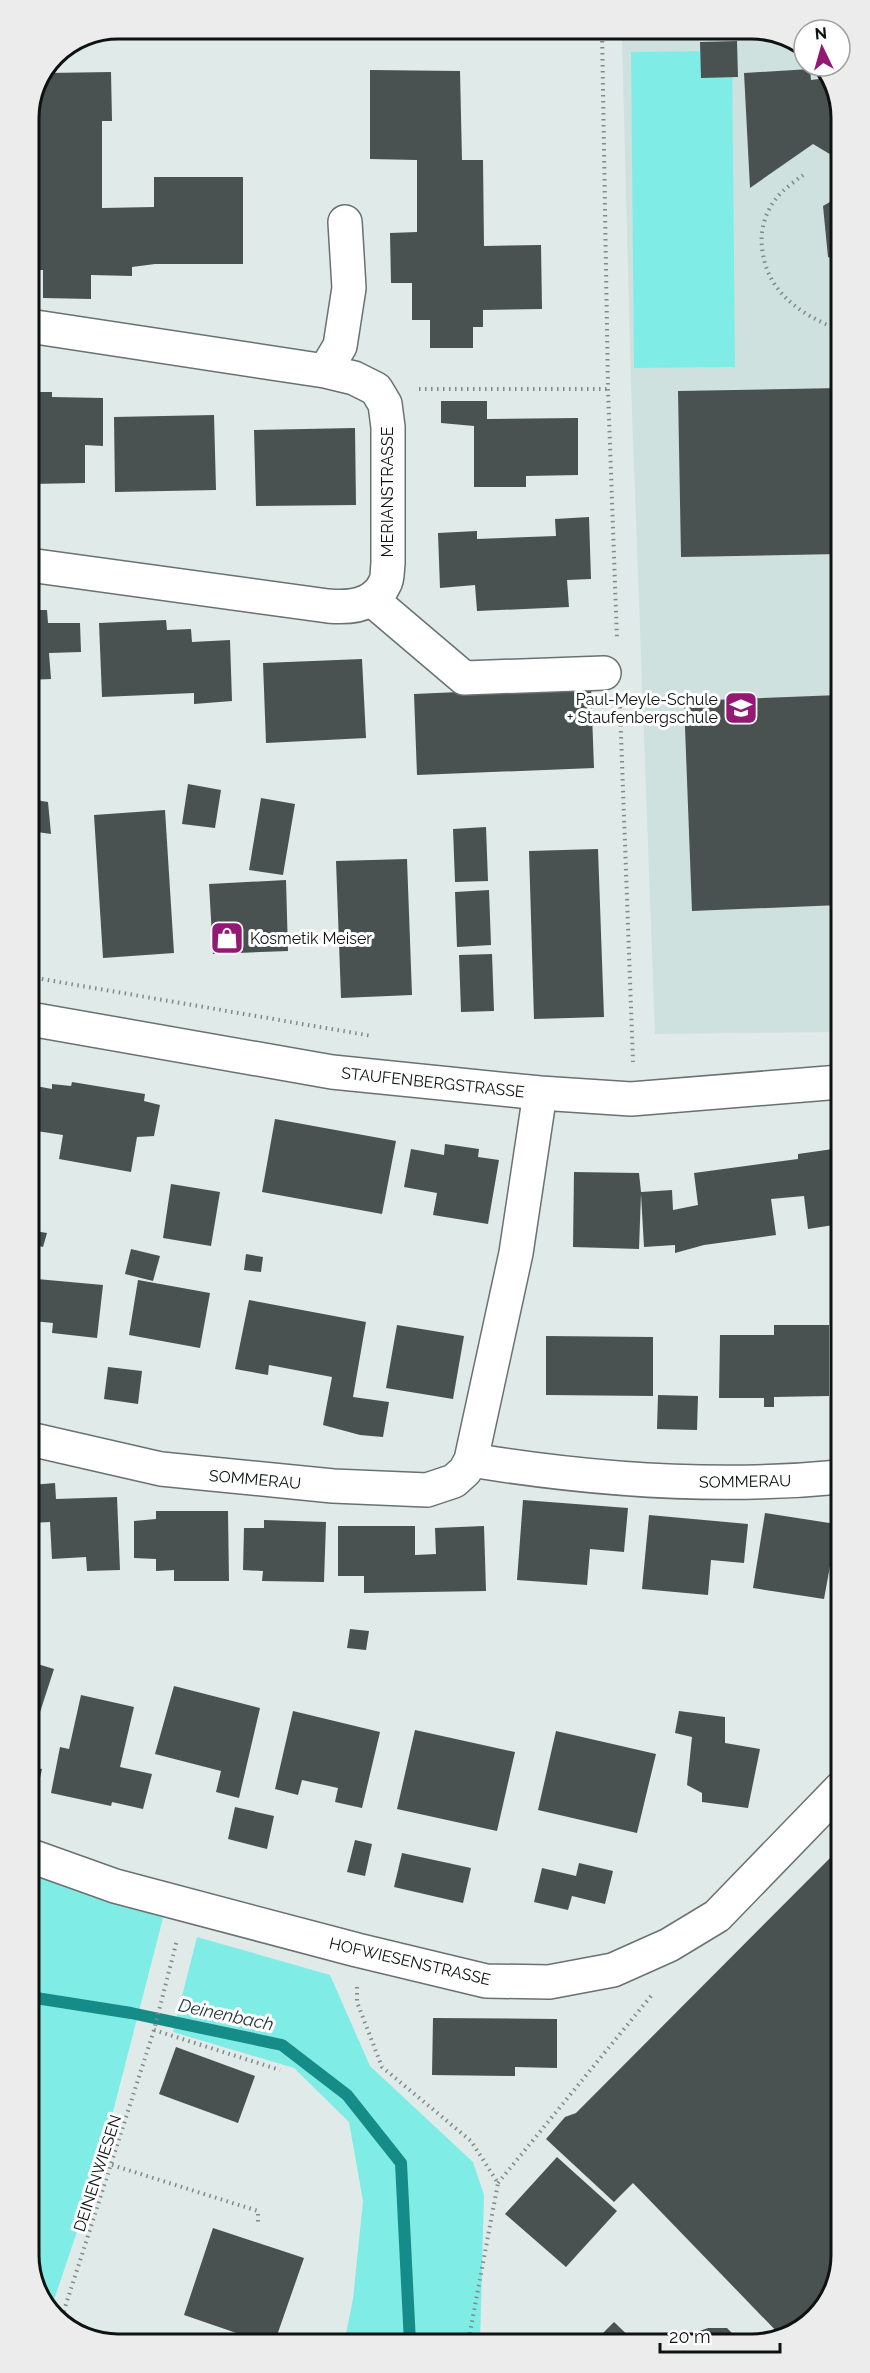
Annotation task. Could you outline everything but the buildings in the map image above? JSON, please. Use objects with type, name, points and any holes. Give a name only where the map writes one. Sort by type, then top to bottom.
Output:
[{"type":"street","points":[[325,371],[340,346],[349,288],[345,222]]},
{"type":"street","points":[[39,328],[325,371],[354,378],[376,389]]},
{"type":"street","name":"MERIANSTRASSE","points":[[371,599],[385,583],[388,564],[388,427],[386,404],[376,389]]},
{"type":"street","points":[[39,566],[348,608],[371,599],[464,678],[614,672]]},
{"type":"street","name":"STAUFENBERGSTRASSE","points":[[39,1021],[332,1072],[540,1093],[631,1099],[831,1083]]},
{"type":"street","points":[[471,1460],[516,1253],[540,1093]]},
{"type":"street","name":"SOMMERAU","points":[[39,1441],[161,1469],[333,1486],[427,1490],[454,1480],[465,1471],[471,1460],[527,1469],[647,1482],[748,1483],[831,1478]]},
{"type":"street","name":"HOFWIESENSTRASSE","points":[[39,1859],[115,1886],[357,1950],[486,1981],[549,1982],[613,1970],[669,1945],[717,1916],[831,1798]]},
{"type":"path","points":[[602,39],[614,672],[633,1060],[631,1099]]},
{"type":"path","points":[[803,174],[776,200],[765,220],[761,239],[763,262],[770,280],[784,297],[831,327]]},
{"type":"path","points":[[376,389],[608,389]]},
{"type":"path","points":[[39,979],[376,1036]]},
{"type":"path","points":[[621,1060],[645,1060]]},
{"type":"path","points":[[357,1950],[357,2002],[382,2067],[471,2141],[498,2183]]},
{"type":"path","name":"DEINENWIESEN","points":[[64,2312],[154,2030],[175,1953]]},
{"type":"path","points":[[470,2334],[498,2183],[656,1990]]},
{"type":"path","points":[[154,2030],[280,2070]]},
{"type":"path","points":[[112,2164],[258,2211],[258,2225]]},
{"type":"shaded area","name":"Paul-Meyle-Schule + Staufenbergschule","points":[[757,39],[782,45],[792,51],[792,78],[820,78],[828,98],[831,118],[831,1032],[655,1034],[631,385],[622,40]]},
{"type":"shaded area","points":[[732,51],[735,367],[634,368],[631,52]]},
{"type":"shaded area","points":[[39,1872],[163,1918],[99,2166],[54,2301],[45,2285],[39,2255]]},
{"type":"shaded area","points":[[197,1937],[330,1975],[370,2066],[473,2162],[484,2195],[480,2334],[346,2334],[353,2299],[363,2201],[349,2122],[294,2068],[173,2032]]},
{"type":"waterway","name":"Deinenbach","points":[[39,1998],[131,2013],[282,2045],[347,2095],[401,2163],[410,2334]]},
{"type":"place","name":"Paul-Meyle-Schule + Staufenbergschule","points":[[741,708]]},
{"type":"place","name":"Kosmetik Meiser","points":[[227,938]]}]
